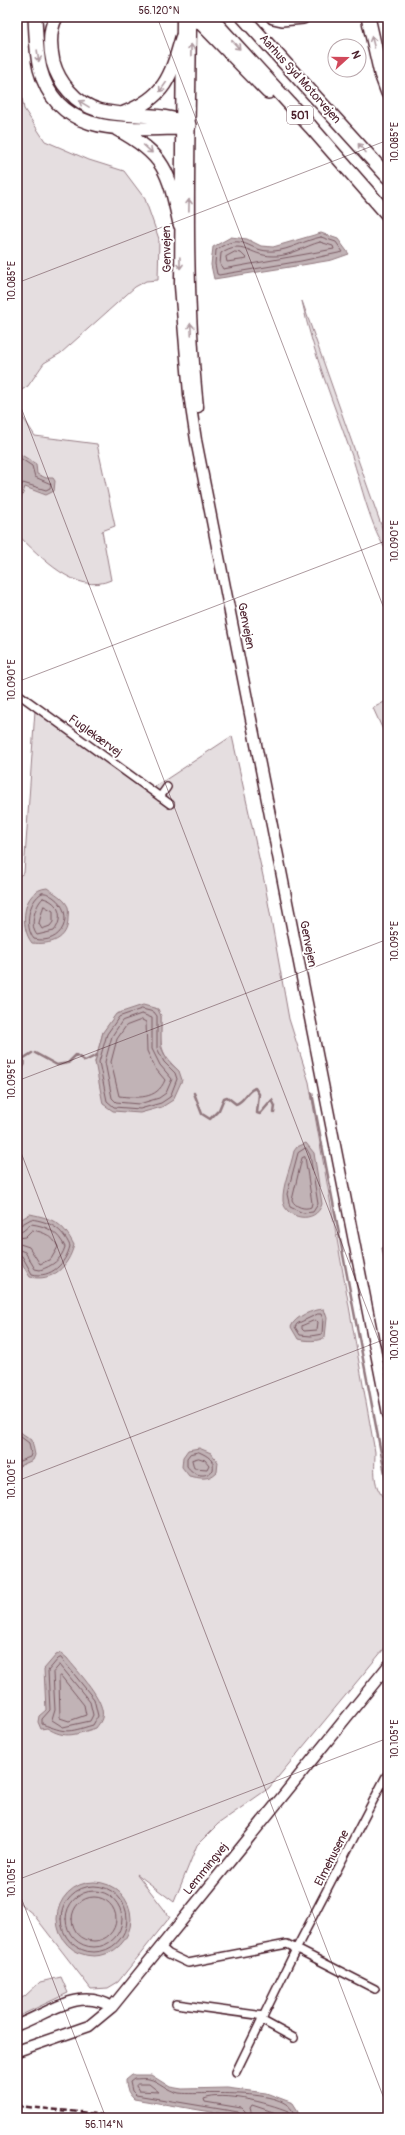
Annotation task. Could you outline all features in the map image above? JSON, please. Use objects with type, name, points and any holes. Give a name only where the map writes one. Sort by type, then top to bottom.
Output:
[{"type":"highway","points":[[35,17],[40,68],[50,93],[70,114],[82,120],[115,128],[184,124]]},
{"type":"highway","points":[[56,17],[51,36],[51,54],[55,69],[63,84],[76,99],[100,112],[184,124]]},
{"type":"highway","name":"Aarhus Syd Motorvejen","points":[[243,17],[388,177]]},
{"type":"highway","points":[[273,17],[282,19],[303,17]]},
{"type":"highway","points":[[368,17],[381,74],[388,93]]},
{"type":"highway","points":[[199,19],[306,134],[367,190],[388,215]]},
{"type":"highway","points":[[121,114],[137,108],[158,94],[170,76],[182,38]]},
{"type":"highway","points":[[115,128],[147,147],[163,166],[172,188],[180,224]]},
{"type":"street","name":"Genvejen","points":[[182,17],[190,293],[196,391],[204,479]]},
{"type":"street","name":"Genvejen","points":[[199,19],[184,124],[180,224],[180,286],[187,372],[196,440],[388,1414]]},
{"type":"street","name":"Fuglekærvej","points":[[17,693],[170,804]]},
{"type":"street","points":[[160,797],[167,787]]},
{"type":"street","name":"Lemmingvej","points":[[17,2051],[89,2026],[112,2007],[388,1666]]},
{"type":"street","name":"Elmehusene","points":[[236,2072],[296,1949],[386,1776]]},
{"type":"street","points":[[160,1946],[169,1954],[188,1963],[287,1944],[375,1989]]},
{"type":"street","points":[[17,2025],[75,2000],[100,2000],[112,2007]]},
{"type":"street","points":[[176,2004],[263,2018],[294,2038]]},
{"type":"shaded area","points":[[17,71],[24,109],[45,141],[89,160],[124,171],[145,199],[159,239],[158,280],[146,281],[135,287],[61,353],[44,363],[28,386],[17,393]]},
{"type":"shaded area","points":[[302,301],[385,536],[388,553],[376,532],[367,506],[352,456],[324,379]]},
{"type":"shaded area","points":[[17,408],[35,436],[97,444],[115,526],[102,531],[111,580],[98,584],[85,583],[72,579],[48,563],[17,534]]},
{"type":"shaded area","points":[[388,700],[388,741],[373,708]]},
{"type":"shaded area","points":[[35,710],[147,792],[232,736],[265,885],[289,1019],[309,1082],[375,1452],[376,1485],[388,1508],[388,1644],[269,1788],[218,1824],[197,1845],[174,1902],[137,1874],[170,1917],[118,1982],[108,1988],[91,1989],[34,1915],[17,1901],[17,1247],[19,1261],[20,1220],[17,1229],[17,1078],[25,1065],[25,1061],[17,1056],[17,877],[24,873]],"holes":[[[161,1016],[162,1046],[167,1058],[179,1071],[100,1078],[95,1062],[103,1032]]]},
{"type":"shaded area","points":[[388,1244],[388,1280],[382,1248]]},
{"type":"shaded area","points":[[61,1977],[68,1993],[17,2017],[17,2001],[25,1996],[40,1982]]},
{"type":"water","points":[[321,233],[338,239],[349,254],[332,260],[214,279],[211,265],[213,247],[231,237],[247,239],[261,246],[273,247]]},
{"type":"water","points":[[17,448],[20,454],[36,464],[37,474],[46,478],[53,478],[55,481],[54,491],[46,495],[25,487],[21,499],[17,501]]},
{"type":"water","points":[[47,888],[61,898],[68,907],[67,926],[65,932],[57,940],[45,943],[32,943],[25,928],[25,910],[32,895],[39,890]]},
{"type":"water","points":[[143,1005],[158,1009],[161,1016],[161,1047],[167,1060],[179,1071],[182,1080],[173,1100],[162,1107],[140,1113],[113,1111],[103,1104],[95,1062],[103,1032],[116,1014]]},
{"type":"water","points":[[17,1056],[25,1061],[25,1065],[17,1078]]},
{"type":"water","points":[[306,1143],[314,1153],[322,1204],[319,1211],[314,1215],[301,1217],[289,1212],[285,1207],[283,1195],[285,1182],[294,1151],[297,1147]]},
{"type":"water","points":[[30,1214],[52,1220],[57,1223],[66,1232],[74,1245],[64,1266],[52,1275],[46,1277],[30,1277],[19,1256],[17,1236],[20,1220]]},
{"type":"water","points":[[324,1309],[327,1318],[325,1337],[322,1339],[308,1341],[298,1339],[291,1327],[293,1323],[304,1314]]},
{"type":"water","points":[[17,1430],[32,1440],[35,1455],[33,1460],[17,1467]]},
{"type":"water","points":[[199,1448],[211,1453],[218,1462],[217,1472],[207,1478],[189,1476],[182,1467],[183,1457],[188,1450]]},
{"type":"water","points":[[61,1653],[84,1678],[100,1703],[102,1718],[96,1728],[71,1735],[60,1734],[47,1728],[41,1729],[38,1722],[39,1716],[46,1710],[44,1669],[56,1655]]},
{"type":"water","points":[[94,1882],[108,1885],[120,1893],[128,1905],[131,1919],[128,1933],[120,1945],[108,1953],[94,1956],[80,1953],[68,1945],[60,1933],[57,1919],[60,1905],[68,1893],[80,1885]]},
{"type":"water","points":[[132,2075],[151,2075],[170,2087],[182,2089],[227,2088],[266,2093],[293,2103],[298,2111],[298,2118],[247,2118],[134,2099],[128,2091],[126,2083],[126,2080]]},
{"type":"waterway","points":[[24,1058],[32,1053]]},
{"type":"waterway","points":[[35,1053],[57,1065],[68,1063],[76,1055],[85,1061],[97,1055]]},
{"type":"waterway","points":[[194,1093],[202,1114],[210,1119],[219,1110],[224,1098],[227,1097],[236,1104],[242,1101],[250,1091],[255,1088],[259,1094],[257,1113],[260,1114],[272,1100],[275,1106],[274,1113]]},
{"type":"waterway","points":[[312,1093],[388,1489]]},
{"type":"railway","points":[[17,2106],[123,2118]]}]
